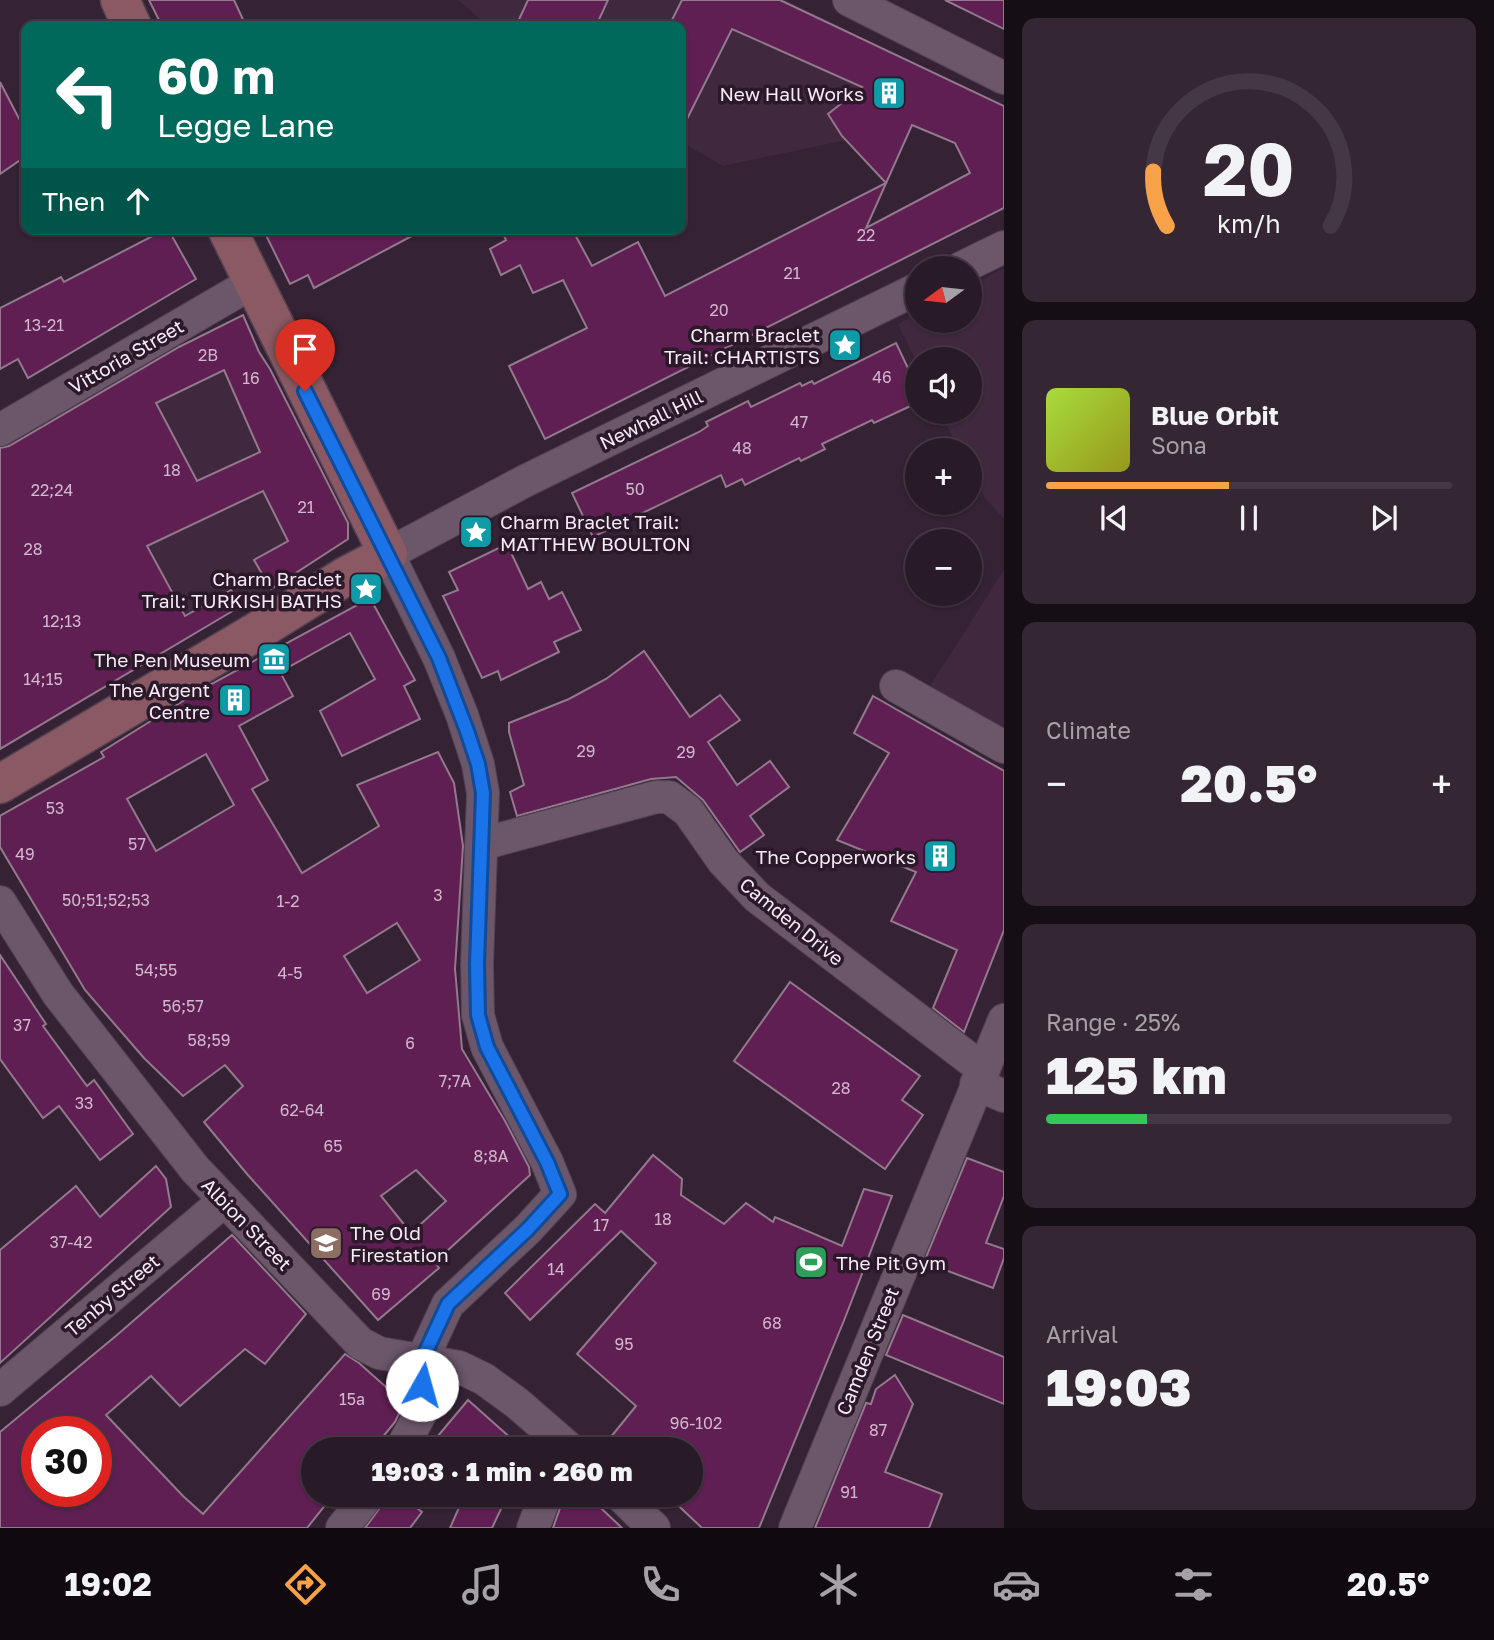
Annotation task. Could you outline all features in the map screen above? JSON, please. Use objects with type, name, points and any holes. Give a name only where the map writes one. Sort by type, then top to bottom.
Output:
[{"type":"street","points":[[120,0],[130,21]]},
{"type":"street","points":[[849,0],[1004,78]]},
{"type":"street","points":[[230,235],[439,658],[467,731],[478,764],[483,793],[477,964],[478,1015],[487,1047],[547,1162],[560,1194],[528,1229],[448,1304],[422,1360],[422,1410],[407,1437]]},
{"type":"street","points":[[982,258],[1004,247]]},
{"type":"street","name":"Vittoria Street","points":[[0,430],[252,283]]},
{"type":"street","name":"Newhall Hill","points":[[388,554],[525,481],[905,295]]},
{"type":"street","points":[[0,784],[346,576],[388,554]]},
{"type":"street","points":[[896,686],[1004,747]]},
{"type":"street","name":"Camden Drive","points":[[482,844],[656,797],[669,797],[688,811],[723,861],[757,897],[988,1083]]},
{"type":"street","name":"Albion Street","points":[[0,902],[58,994],[195,1169],[360,1343],[379,1353],[459,1367],[484,1379],[554,1437]]},
{"type":"street","name":"Camden Street","points":[[795,1528],[988,1083],[1004,1020]]},
{"type":"street","name":"Tenby Street","points":[[0,1390],[224,1201]]},
{"type":"street","points":[[342,1528],[359,1507]]},
{"type":"street","points":[[533,1528],[541,1507]]},
{"type":"street","points":[[632,1507],[654,1528]]},
{"type":"shaded area","points":[[458,0],[786,0],[933,73],[886,183],[847,140],[723,166],[686,145],[686,21],[482,21]]},
{"type":"shaded area","points":[[1004,268],[1004,519],[982,492],[982,438],[953,438],[946,424],[982,424],[982,347],[909,347],[898,324],[905,320],[905,333],[982,333],[982,280]]},
{"type":"shaded area","points":[[243,315],[259,352],[348,523],[348,539],[174,647],[53,417],[138,367]]},
{"type":"shaded area","points":[[1004,570],[1004,729],[930,686]]},
{"type":"building","points":[[149,0],[234,0],[244,21],[160,21]]},
{"type":"building","points":[[528,0],[608,0],[598,21],[518,21]]},
{"type":"building","points":[[682,0],[780,0],[1004,106],[1004,208],[545,439],[509,366],[587,328],[563,280],[533,293],[520,265],[501,275],[490,249],[506,240],[504,235],[575,235],[592,266],[638,242],[665,296],[886,183],[842,136],[828,114],[862,87],[732,29],[686,121],[686,21],[672,21]],"holes":[[[912,125],[955,143],[970,173],[866,228]]]},
{"type":"building","points":[[945,0],[1004,0],[1004,29]]},
{"type":"building","points":[[0,82],[21,122],[21,159],[0,174]]},
{"type":"building","points":[[154,235],[171,235],[196,279],[28,378],[18,359],[0,369],[0,308],[61,277],[64,282]]},
{"type":"building","points":[[266,235],[414,235],[314,288],[308,275],[290,284]]},
{"type":"building","points":[[243,315],[259,352],[348,523],[348,539],[271,589],[254,560],[288,541],[263,491],[147,546],[185,616],[231,590],[241,606],[0,749],[0,448],[9,446],[179,347]],"holes":[[[224,370],[260,452],[197,481],[156,403]]]},
{"type":"building","points":[[896,343],[905,362],[905,409],[874,423],[872,420],[822,444],[825,449],[801,461],[799,458],[745,485],[742,479],[726,487],[721,475],[593,537],[572,493],[699,432],[708,426],[706,422],[748,401],[751,407],[800,383],[802,386],[812,381],[814,384]]},
{"type":"building","points":[[507,544],[528,589],[541,582],[549,599],[562,592],[581,630],[554,642],[559,652],[501,680],[498,671],[482,678],[443,596],[458,590],[449,572]]},
{"type":"building","points":[[370,598],[415,680],[404,686],[420,719],[342,756],[320,711],[375,679],[350,633],[280,672],[293,696],[239,726],[268,780],[252,789],[302,873],[379,826],[357,785],[438,752],[454,783],[463,846],[455,969],[462,1049],[505,1121],[529,1167],[530,1175],[435,1262],[439,1268],[378,1320],[204,1122],[243,1086],[225,1065],[183,1096],[144,1058],[85,990],[0,847],[0,816],[104,757],[101,752],[204,688]],"holes":[[[206,754],[234,805],[156,851],[127,799]],[[397,923],[420,960],[367,993],[344,956]],[[416,1170],[446,1201],[411,1233],[381,1196]]]},
{"type":"building","points":[[644,651],[690,717],[720,695],[740,720],[708,742],[737,785],[770,761],[789,787],[750,816],[764,835],[740,852],[703,800],[676,777],[651,779],[517,816],[510,792],[524,785],[509,732],[509,723],[569,699],[606,679]]},
{"type":"building","name":"The Copperworks","points":[[873,696],[1004,771],[1004,930],[964,1032],[933,1008],[957,950],[891,921],[916,872],[837,840],[889,753],[854,733]]},
{"type":"building","points":[[0,955],[46,1024],[43,1026],[87,1086],[94,1080],[133,1134],[100,1160],[59,1106],[43,1118],[0,1059]]},
{"type":"building","points":[[790,982],[920,1076],[902,1100],[923,1115],[885,1169],[734,1061]]},
{"type":"building","points":[[653,1155],[682,1179],[681,1195],[724,1224],[746,1203],[773,1222],[775,1217],[842,1246],[864,1189],[892,1196],[759,1528],[702,1528],[680,1507],[703,1507],[703,1437],[611,1437],[636,1406],[577,1354],[656,1263],[621,1231],[530,1320],[505,1293],[595,1204],[605,1213]]},
{"type":"building","points":[[967,1158],[1004,1172],[1004,1196],[986,1243],[1004,1249],[1004,1258],[993,1288],[924,1262]]},
{"type":"building","points":[[156,1166],[166,1179],[171,1207],[0,1363],[0,1250],[76,1186],[100,1217]]},
{"type":"building","points":[[232,1235],[306,1314],[265,1364],[245,1349],[180,1406],[151,1376],[107,1416],[21,1416],[21,1507],[112,1507],[112,1421],[203,1514],[345,1354],[404,1403],[395,1422],[383,1437],[301,1437],[301,1507],[324,1507],[307,1528],[0,1528],[0,1432]]},
{"type":"building","points":[[903,1315],[1004,1357],[1004,1404],[886,1355]]},
{"type":"building","points":[[895,1375],[913,1404],[885,1472],[942,1494],[929,1528],[815,1528],[866,1403],[871,1404],[876,1389]]},
{"type":"building","points":[[468,1400],[510,1437],[437,1437]]},
{"type":"building","points":[[380,1507],[415,1507],[422,1512],[410,1528],[365,1528]]},
{"type":"building","points":[[459,1507],[502,1507],[492,1528],[450,1528]]},
{"type":"building","points":[[560,1507],[600,1507],[622,1528],[553,1528]]},
{"type":"place","name":"New Hall Works","points":[[889,93]]},
{"type":"place","name":"Charm Braclet Trail: CHARTISTS","points":[[845,345]]},
{"type":"place","name":"Charm Braclet Trail: MATTHEW BOULTON","points":[[476,532]]},
{"type":"place","name":"Charm Braclet Trail: TURKISH BATHS","points":[[366,589]]},
{"type":"place","name":"The Pen Museum","points":[[274,659]]},
{"type":"place","name":"The Argent Centre","points":[[235,700]]},
{"type":"place","name":"The Copperworks","points":[[940,856]]},
{"type":"place","name":"The Old Firestation","points":[[326,1243]]},
{"type":"place","name":"The Pit Gym","points":[[811,1262]]},
{"type":"route","points":[[305,391],[439,658],[478,764],[483,793],[477,964],[478,1015],[487,1047],[547,1162],[560,1194],[528,1229],[448,1304],[422,1360],[422,1385]]}]
